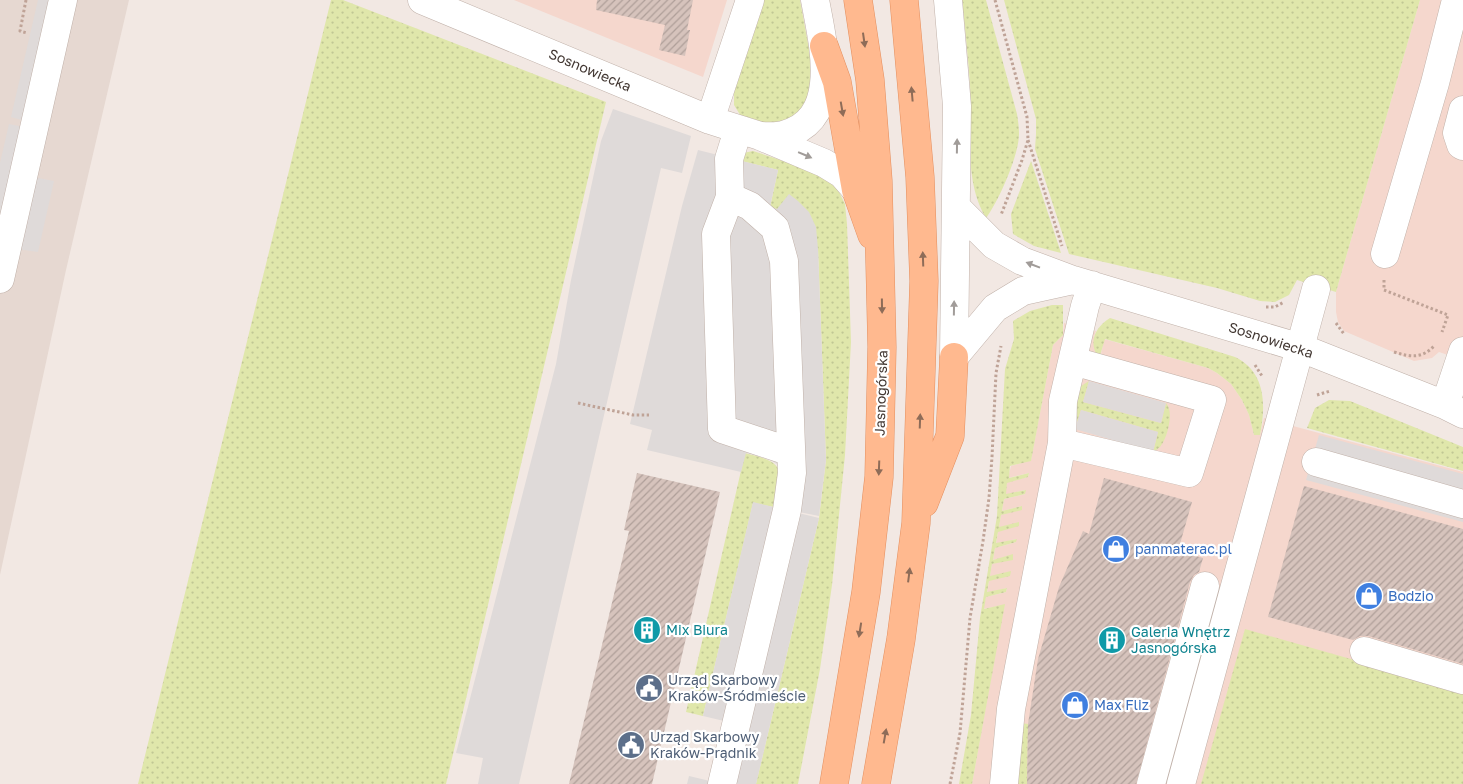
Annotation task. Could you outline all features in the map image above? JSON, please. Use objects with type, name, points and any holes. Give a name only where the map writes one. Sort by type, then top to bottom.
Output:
[{"type":"main road","name":"Jasnogórska","points":[[834,784],[866,592],[879,477],[882,347],[878,181],[870,80],[858,0]]},
{"type":"main road","points":[[876,784],[901,639],[916,523],[924,281],[920,177],[904,0]]},
{"type":"main road","points":[[824,46],[837,82],[856,190],[881,257]]},
{"type":"main road","points":[[916,523],[950,436],[954,357]]},
{"type":"street","points":[[0,279],[63,0]]},
{"type":"street","name":"Sosnowiecka","points":[[422,0],[710,120],[749,133],[824,163],[842,174],[856,190]]},
{"type":"street","points":[[710,120],[750,0]]},
{"type":"street","points":[[815,0],[824,46]]},
{"type":"street","points":[[948,0],[957,106],[954,357]]},
{"type":"street","points":[[1385,254],[1435,83],[1456,0]]},
{"type":"street","name":"Sosnowiecka","points":[[749,133],[782,135],[798,129],[809,121],[818,108],[824,86],[824,46]]},
{"type":"street","points":[[1463,110],[1458,133],[1461,145],[1463,146]]},
{"type":"street","points":[[749,133],[729,159],[730,198],[716,234],[722,429],[791,452]]},
{"type":"street","points":[[722,784],[786,510],[792,473],[784,261],[775,228],[750,206],[730,198]]},
{"type":"street","name":"Sosnowiecka","points":[[956,207],[994,245],[1022,261],[1083,282],[1300,348],[1454,409]]},
{"type":"street","points":[[954,357],[995,308],[1023,292],[1083,282],[1085,306],[1063,400],[1062,443],[1011,709],[1004,784]]},
{"type":"street","points":[[1181,784],[1316,289]]},
{"type":"street","points":[[1454,409],[1463,351]]},
{"type":"street","points":[[1062,443],[1189,473],[1212,400],[1073,361]]},
{"type":"street","points":[[1316,462],[1463,504]]},
{"type":"street","points":[[1151,784],[1205,586]]},
{"type":"street","points":[[1364,651],[1463,680]]},
{"type":"path","points":[[26,0],[20,31],[27,32]]},
{"type":"path","points":[[995,0],[1026,117],[1028,140],[1063,249]]},
{"type":"path","points":[[999,220],[1028,140]]},
{"type":"path","points":[[1385,254],[1384,290],[1448,315],[1439,340],[1429,351],[1410,357],[1393,352]]},
{"type":"path","points":[[1260,307],[1275,307],[1290,298],[1299,284],[1316,289]]},
{"type":"path","points":[[1334,318],[1335,323],[1344,334],[1351,338]]},
{"type":"path","points":[[950,784],[960,733],[970,618],[989,498],[996,373],[1002,342]]},
{"type":"path","points":[[1253,363],[1260,370],[1265,382]]},
{"type":"path","points":[[1315,396],[1334,390]]},
{"type":"path","points":[[578,403],[632,416],[649,415]]},
{"type":"shaded area","points":[[0,0],[129,0],[66,270],[0,575]]},
{"type":"shaded area","points":[[38,0],[53,0],[25,121],[11,117]]},
{"type":"shaded area","points":[[514,0],[727,0],[703,77]]},
{"type":"shaded area","points":[[1420,0],[1463,0],[1463,360],[1439,352],[1432,358],[1414,361],[1344,331],[1338,322],[1336,312],[1336,292]]},
{"type":"shaded area","points":[[613,109],[691,136],[682,173],[661,168],[519,784],[478,784],[483,758],[456,753],[556,364],[571,280],[601,141]]},
{"type":"shaded area","points":[[9,124],[24,127],[0,230],[0,163]]},
{"type":"shaded area","points":[[698,150],[778,170],[770,207],[777,209],[789,194],[809,212],[816,227],[826,460],[819,516],[799,512],[777,464],[767,458],[746,453],[741,472],[647,450],[652,430],[630,424],[682,206]]},
{"type":"shaded area","points":[[33,177],[54,181],[38,252],[17,249]]},
{"type":"shaded area","points":[[1064,323],[1096,331],[1094,337],[1100,359],[1104,339],[1208,368],[1217,373],[1231,384],[1242,400],[1249,415],[1254,435],[1260,435],[1264,418],[1463,472],[1463,697],[1202,784],[972,784],[1004,605],[983,609],[986,597],[1006,592],[1007,588],[987,593],[992,564],[1013,555],[993,560],[995,548],[1016,542],[1016,539],[996,544],[1001,515],[1022,506],[1002,511],[1004,499],[1025,494],[1025,490],[1005,495],[1007,482],[1028,477],[1029,473],[1008,478],[1011,466],[1031,460],[1053,345],[1063,335]]},
{"type":"shaded area","points":[[1089,381],[1166,403],[1161,423],[1083,402]]},
{"type":"shaded area","points":[[1081,410],[1158,432],[1153,452],[1075,429]]},
{"type":"shaded area","points":[[1319,435],[1463,474],[1463,522],[1306,480]]},
{"type":"shaded area","points":[[753,502],[819,518],[756,784],[687,784],[689,776],[710,781],[724,721],[703,716]]},
{"type":"green space","points":[[331,0],[343,0],[606,102],[446,784],[138,784]]},
{"type":"green space","points":[[763,0],[800,0],[816,87],[798,117],[771,127],[742,118],[734,105],[734,92]]},
{"type":"green space","points":[[962,0],[986,0],[1017,114],[1019,134],[1016,154],[1002,189],[986,218],[979,203],[971,171],[970,85]]},
{"type":"green space","points":[[1004,0],[1420,0],[1336,292],[1297,280],[1289,295],[1275,302],[1260,301],[1217,288],[1069,254],[1035,149],[1036,119]]},
{"type":"green space","points":[[753,151],[811,170],[827,178],[838,190],[845,204],[847,224],[851,342],[845,455],[832,585],[820,669],[798,784],[756,784],[819,518],[826,460],[818,249],[776,209],[770,207],[778,170],[741,161],[743,153]]},
{"type":"green space","points":[[1031,161],[1061,253],[1034,246],[1013,234],[1011,214]]},
{"type":"green space","points":[[1052,305],[1063,305],[1063,335],[1053,345],[1031,461],[1010,466],[1009,478],[1029,473],[1028,477],[1007,483],[1006,494],[1026,490],[1025,494],[1004,499],[1002,511],[1022,506],[1022,510],[1001,515],[999,527],[1019,522],[1019,526],[998,532],[996,543],[1017,539],[1016,542],[995,548],[993,560],[1013,554],[1013,560],[992,564],[990,576],[1011,571],[1010,576],[989,581],[987,592],[1007,588],[1006,592],[986,597],[984,609],[1005,604],[972,784],[959,784],[971,715],[980,618],[997,516],[1005,369],[1014,339],[1013,321],[1030,311]]},
{"type":"green space","points":[[1110,318],[1235,357],[1245,363],[1253,371],[1261,390],[1263,412],[1260,435],[1254,435],[1249,415],[1231,384],[1208,368],[1105,339],[1099,359],[1094,347],[1094,336],[1100,326]]},
{"type":"green space","points":[[1089,381],[1083,402],[1161,423],[1166,403],[1170,417],[1166,435],[1160,447],[1153,452],[1158,432],[1081,410],[1075,429],[1072,409],[1081,386]]},
{"type":"green space","points":[[1329,400],[1350,401],[1463,447],[1463,471],[1307,428],[1315,408]]},
{"type":"green space","points":[[745,453],[769,460],[775,464],[779,469],[779,484],[774,507],[753,503],[703,716],[686,712]]},
{"type":"green space","points":[[1245,629],[1463,691],[1463,784],[1201,784]]},
{"type":"green space","points":[[1021,723],[1028,724],[1027,784],[1016,784]]},
{"type":"building","points":[[597,0],[693,0],[687,30],[690,30],[685,56],[659,50],[665,25],[596,10]]},
{"type":"building","name":"Mix Biura","points":[[637,473],[720,492],[652,784],[569,784],[629,531],[624,530]]},
{"type":"building","name":"Galeria Wnętrz Jasnogórska","points":[[1104,478],[1192,502],[1178,551],[1203,558],[1199,572],[1194,575],[1190,582],[1136,784],[1027,784],[1028,724],[1038,659],[1059,587],[1083,531],[1089,534]]},
{"type":"building","name":"Bodzio","points":[[1304,486],[1463,529],[1463,664],[1368,636],[1360,636],[1353,640],[1268,617]]},
{"type":"place","name":"panmaterac.pl","points":[[1116,549]]},
{"type":"place","name":"Bodzio","points":[[1369,596]]},
{"type":"place","name":"Mix Biura","points":[[647,630]]},
{"type":"place","name":"Galeria Wnętrz Jasnogórska","points":[[1112,640]]},
{"type":"place","name":"Urząd Skarbowy Kraków-Śródmieście","points":[[649,688]]},
{"type":"place","name":"Max Fliz","points":[[1075,705]]},
{"type":"place","name":"Urząd Skarbowy Kraków-Prądnik","points":[[631,745]]}]
